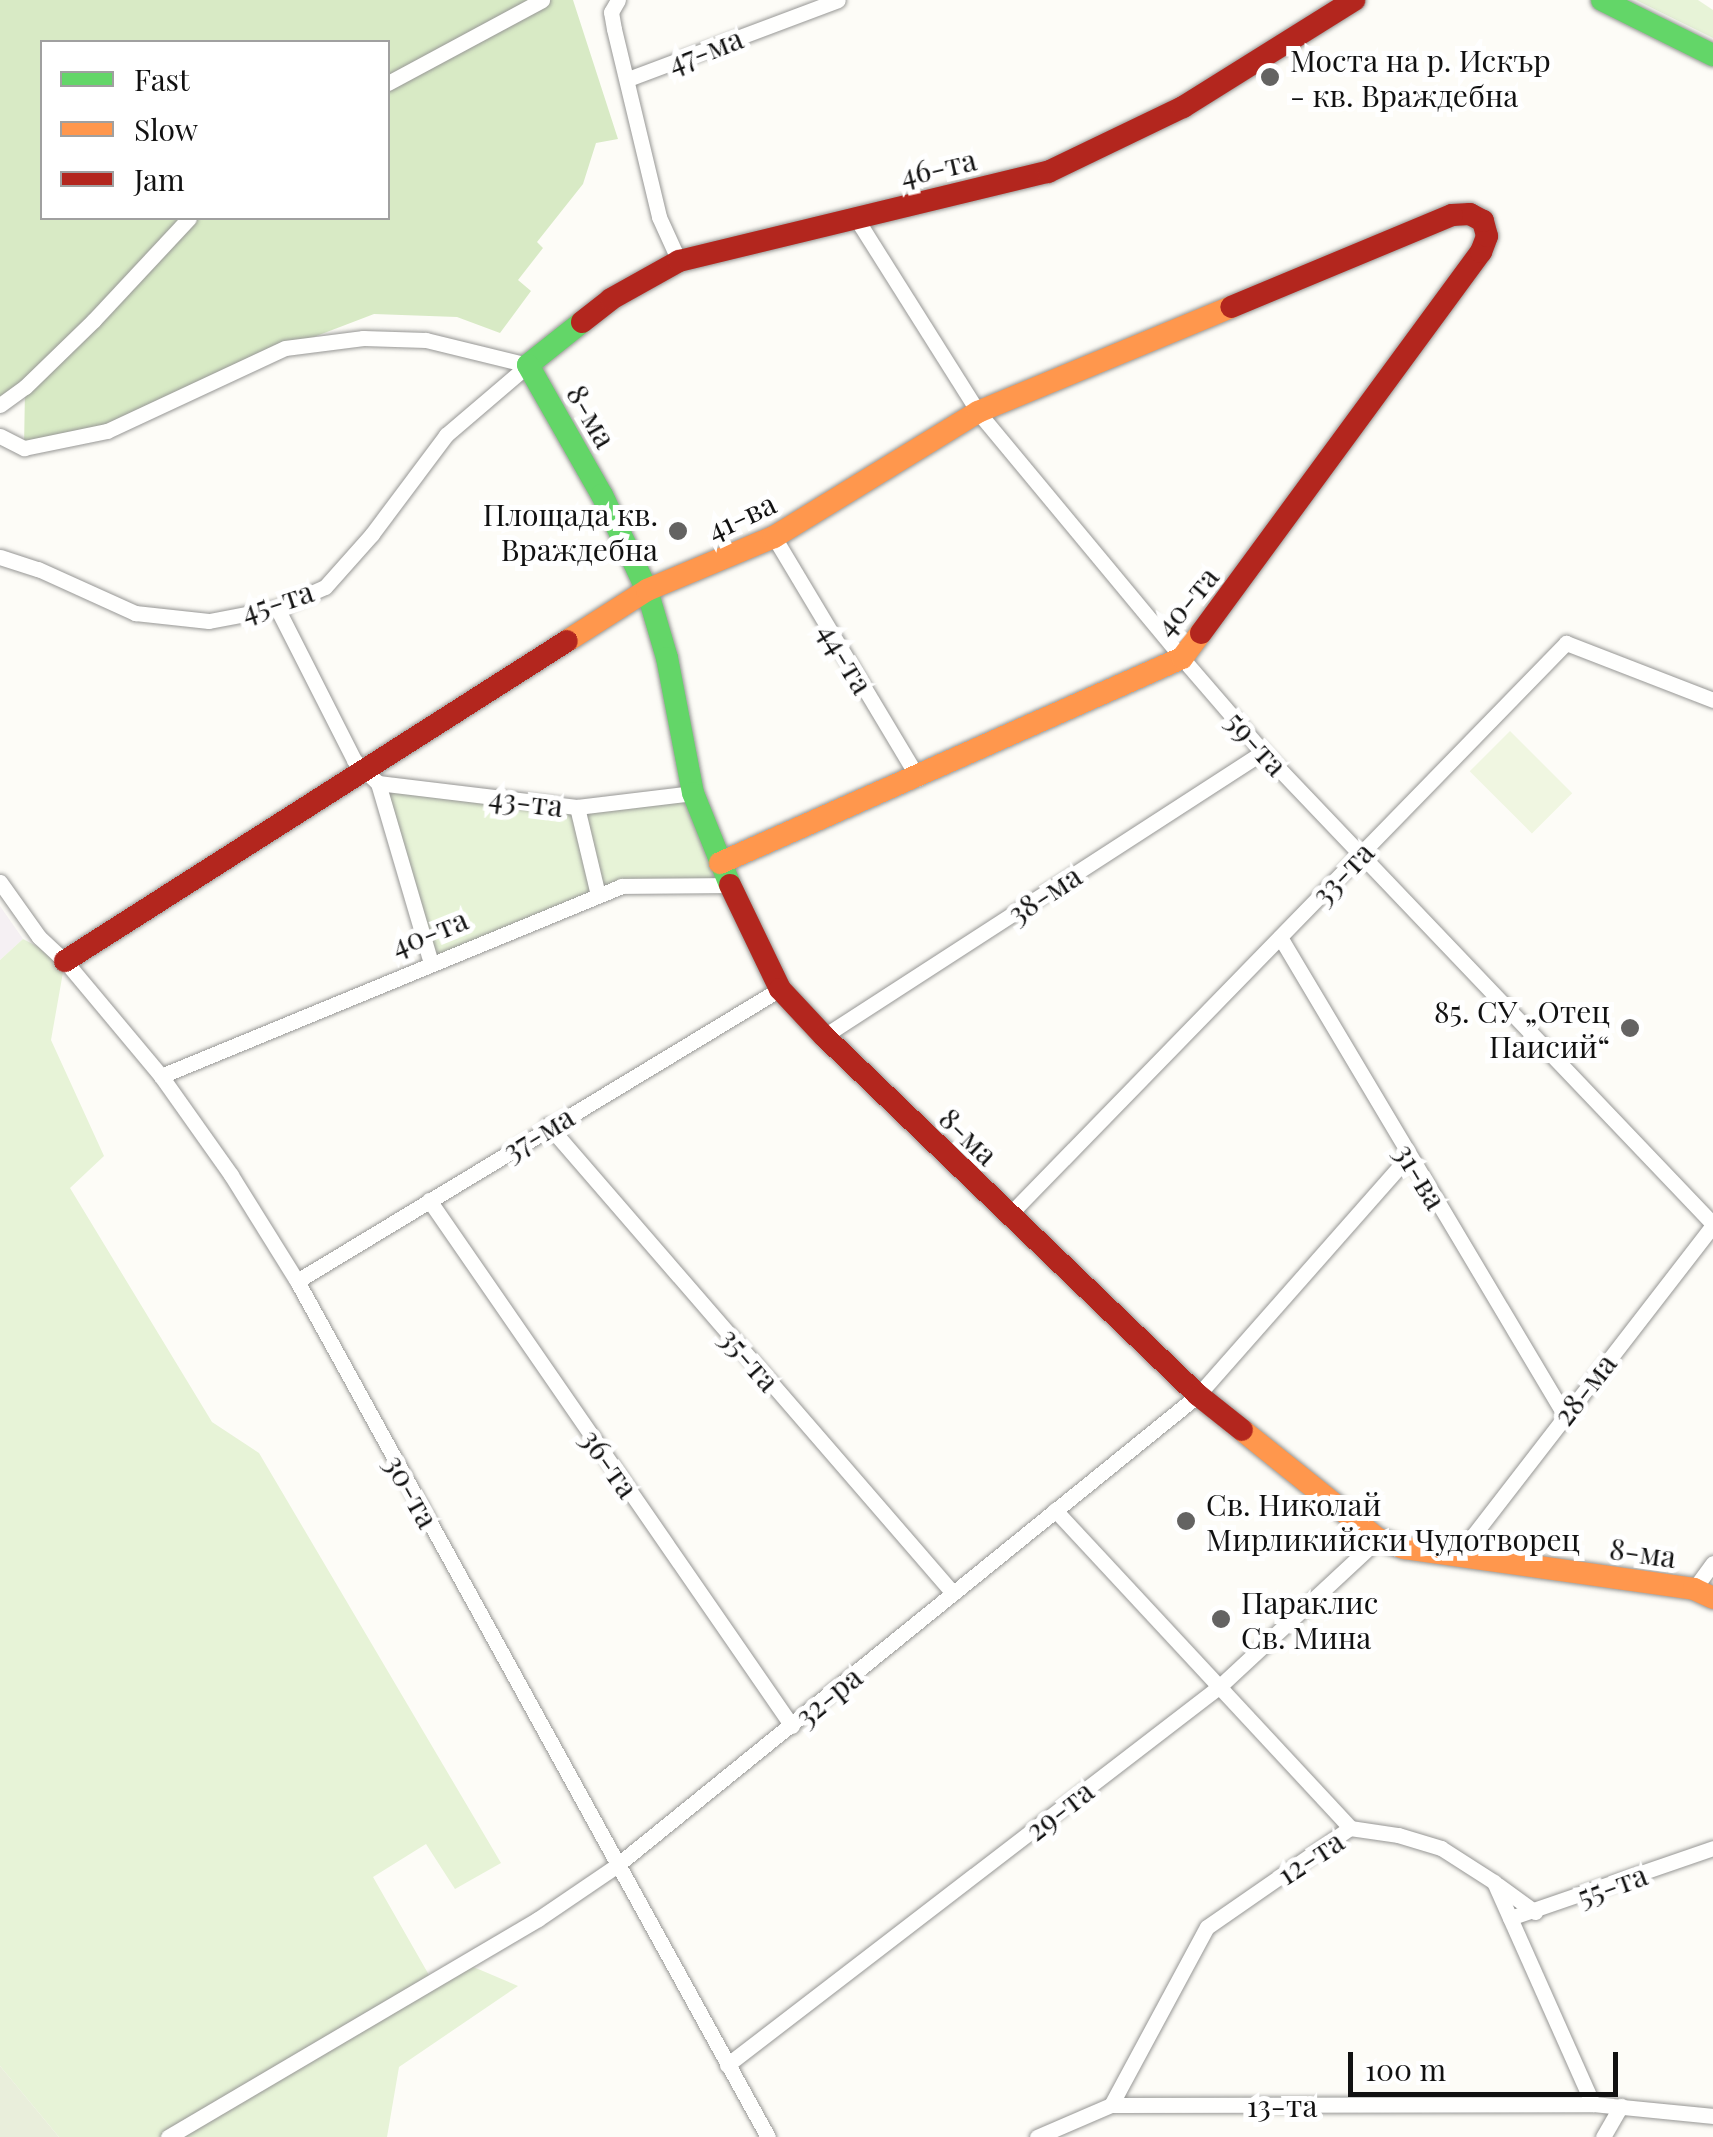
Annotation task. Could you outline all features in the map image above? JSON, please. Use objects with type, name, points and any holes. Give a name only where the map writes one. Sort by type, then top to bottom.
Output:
[{"type":"street","points":[[390,82],[542,0]]},
{"type":"street","name":"47-ма","points":[[628,79],[838,0]]},
{"type":"street","name":"46-та","points":[[528,364],[611,299],[679,261],[1048,172],[1183,107],[1354,0]]},
{"type":"street","points":[[1602,0],[1713,56]]},
{"type":"street","points":[[610,4],[659,217],[679,261]]},
{"type":"street","name":"41-ва","points":[[65,961],[371,778],[647,590],[774,537],[978,412],[1452,214],[1470,214],[1484,221]]},
{"type":"street","name":"59-та","points":[[856,218],[978,412],[1182,658],[1263,752],[1363,852],[1713,1224]]},
{"type":"street","points":[[0,405],[25,388],[94,320],[187,220]]},
{"type":"street","name":"40-та","points":[[720,862],[918,778],[1182,658],[1286,523],[1481,252],[1487,236],[1484,221]]},
{"type":"street","points":[[0,436],[24,448],[108,431],[285,348],[363,338],[426,340],[528,364]]},
{"type":"street","name":"8-ма","points":[[528,364],[602,495],[647,590],[666,658],[693,793],[729,885],[780,989],[824,1036],[1198,1395],[1378,1539],[1404,1548],[1704,1594]]},
{"type":"street","name":"45-та","points":[[0,557],[38,569],[135,612],[210,621],[277,608],[325,587],[372,534],[446,435],[528,364]]},
{"type":"street","name":"44-та","points":[[774,537],[918,778]]},
{"type":"street","points":[[277,608],[371,778],[431,962]]},
{"type":"street","name":"33-та","points":[[1008,1216],[1566,643],[1713,700]]},
{"type":"street","name":"38-ма","points":[[824,1036],[1263,752]]},
{"type":"street","name":"43-та","points":[[371,778],[577,807],[693,793]]},
{"type":"street","points":[[577,807],[598,895]]},
{"type":"street","name":"30-та","points":[[0,882],[39,936],[65,961],[161,1076],[231,1175],[297,1281],[768,2137]]},
{"type":"street","name":"40-та","points":[[161,1076],[620,886],[729,885]]},
{"type":"street","name":"31-ва","points":[[1280,937],[1564,1414]]},
{"type":"street","name":"37-ма","points":[[297,1281],[780,989]]},
{"type":"street","name":"35-та","points":[[548,1126],[953,1593]]},
{"type":"street","name":"32-ра","points":[[168,2137],[508,1937],[616,1866],[1198,1395],[1409,1156]]},
{"type":"street","name":"36-та","points":[[429,1200],[792,1726]]},
{"type":"street","name":"28-ма","points":[[1458,1555],[1713,1224]]},
{"type":"street","points":[[1055,1510],[1350,1828]]},
{"type":"street","name":"29-та","points":[[728,2066],[1220,1686],[1378,1539]]},
{"type":"street","points":[[1704,1594],[1713,1563]]},
{"type":"street","name":"12-та","points":[[1111,2105],[1206,1926],[1350,1828],[1398,1835],[1440,1848],[1535,1912]]},
{"type":"street","name":"55-та","points":[[1510,1918],[1713,1848]]},
{"type":"street","points":[[1494,1882],[1592,2104]]},
{"type":"street","name":"13-та","points":[[1037,2137],[1111,2105],[1592,2104],[1713,2116]]},
{"type":"street","points":[[1603,2137],[1621,2106]]},
{"type":"shaded area","points":[[0,906],[23,939],[0,960]]},
{"type":"green space","points":[[0,0],[573,0],[618,139],[596,143],[583,184],[537,242],[543,248],[518,280],[531,291],[500,333],[457,317],[374,314],[285,348],[107,431],[24,448],[25,389],[0,405]]},
{"type":"green space","points":[[1636,0],[1698,0],[1713,10],[1713,38]]},
{"type":"green space","points":[[1510,731],[1572,793],[1532,834],[1470,771]]},
{"type":"green space","points":[[378,783],[577,807],[693,793],[729,885],[621,886],[431,963]]},
{"type":"green space","points":[[23,939],[65,961],[51,1040],[104,1156],[70,1188],[212,1422],[259,1453],[501,1863],[455,1889],[426,1844],[373,1877],[433,1982],[464,1963],[518,1986],[399,2067],[387,2137],[59,2137],[0,2066],[0,960]]},
{"type":"green space","points":[[0,2066],[59,2137],[0,2137]]},
{"type":"traffic: fast","points":[[1602,0],[1713,55]]},
{"type":"traffic: fast","points":[[582,322],[528,365],[602,495],[647,590],[667,658],[693,793],[730,885]]},
{"type":"traffic: slow","points":[[567,641],[647,590],[774,537],[978,412],[1231,307]]},
{"type":"traffic: slow","points":[[720,863],[1182,658],[1201,633]]},
{"type":"traffic: slow","points":[[1242,1430],[1378,1539],[1404,1548],[1694,1589],[1713,1598]]},
{"type":"traffic: jam","points":[[582,322],[611,299],[679,261],[1048,172],[1183,107],[1354,0]]},
{"type":"traffic: jam","points":[[1201,633],[1481,252],[1487,236],[1483,221],[1470,214],[1452,215],[1231,307]]},
{"type":"traffic: jam","points":[[65,961],[567,641]]},
{"type":"traffic: jam","points":[[730,885],[780,989],[824,1036],[1198,1395],[1242,1430]]},
{"type":"place","name":"Моста на р. Искър - кв. Враждебна","points":[[1270,77]]},
{"type":"place","name":"Площада кв. Враждебна","points":[[678,531]]},
{"type":"place","name":"85. СУ „Отец Паисий“","points":[[1630,1028]]},
{"type":"place","name":"Св. Николай Мирликийски Чудотворец","points":[[1186,1521]]},
{"type":"place","name":"Параклис Св. Мина","points":[[1221,1619]]}]
